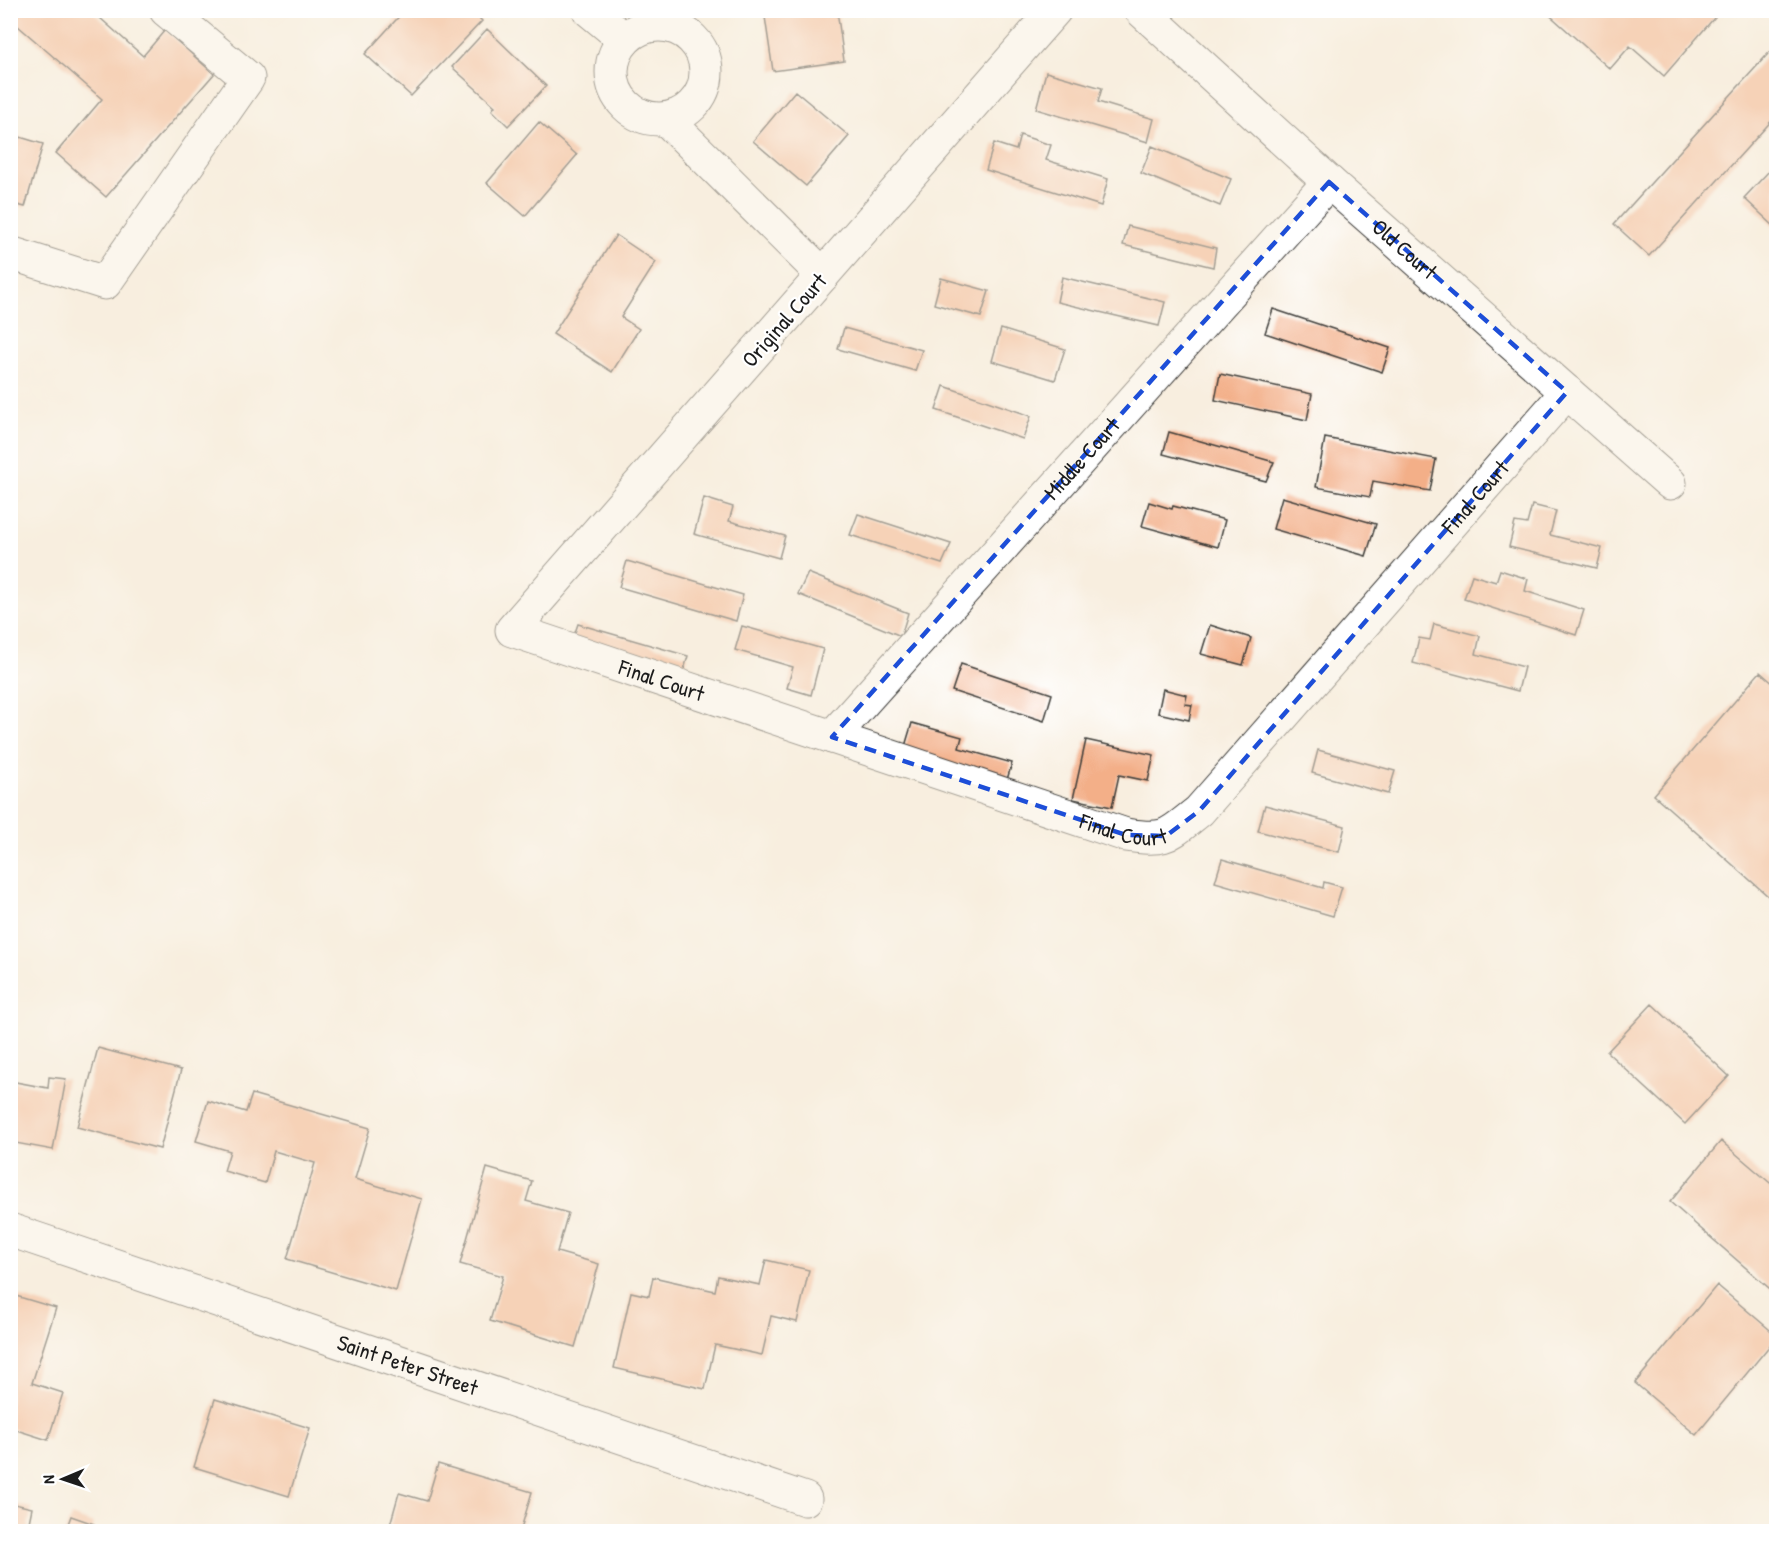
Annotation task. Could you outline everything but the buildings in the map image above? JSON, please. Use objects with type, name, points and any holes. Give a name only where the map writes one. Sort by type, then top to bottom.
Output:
[{"type":"street","points":[[10,253],[105,283],[248,78],[166,10]]},
{"type":"street","points":[[589,10],[624,39]]},
{"type":"street","name":"Original Court","points":[[512,630],[1055,10]]},
{"type":"street","name":"Old Court","points":[[1141,10],[1329,182],[1670,483]]},
{"type":"street","points":[[653,25],[669,25],[684,32],[696,43],[704,57],[706,73],[703,89],[694,103],[682,113],[666,119],[652,119],[637,115],[617,94],[612,80],[612,65],[616,51],[624,39],[637,29],[653,25]]},
{"type":"street","points":[[666,119],[823,275]]},
{"type":"street","name":"Middle Court","points":[[832,737],[1329,182]]},
{"type":"street","name":"Final Court","points":[[512,630],[1126,835],[1149,838],[1166,837],[1199,811],[1567,392]]},
{"type":"street","name":"Saint Peter Street","points":[[10,1230],[805,1499]]},
{"type":"highlighted area","points":[[1329,182],[1567,392],[1199,811],[1166,836],[1126,835],[832,737]]}]
